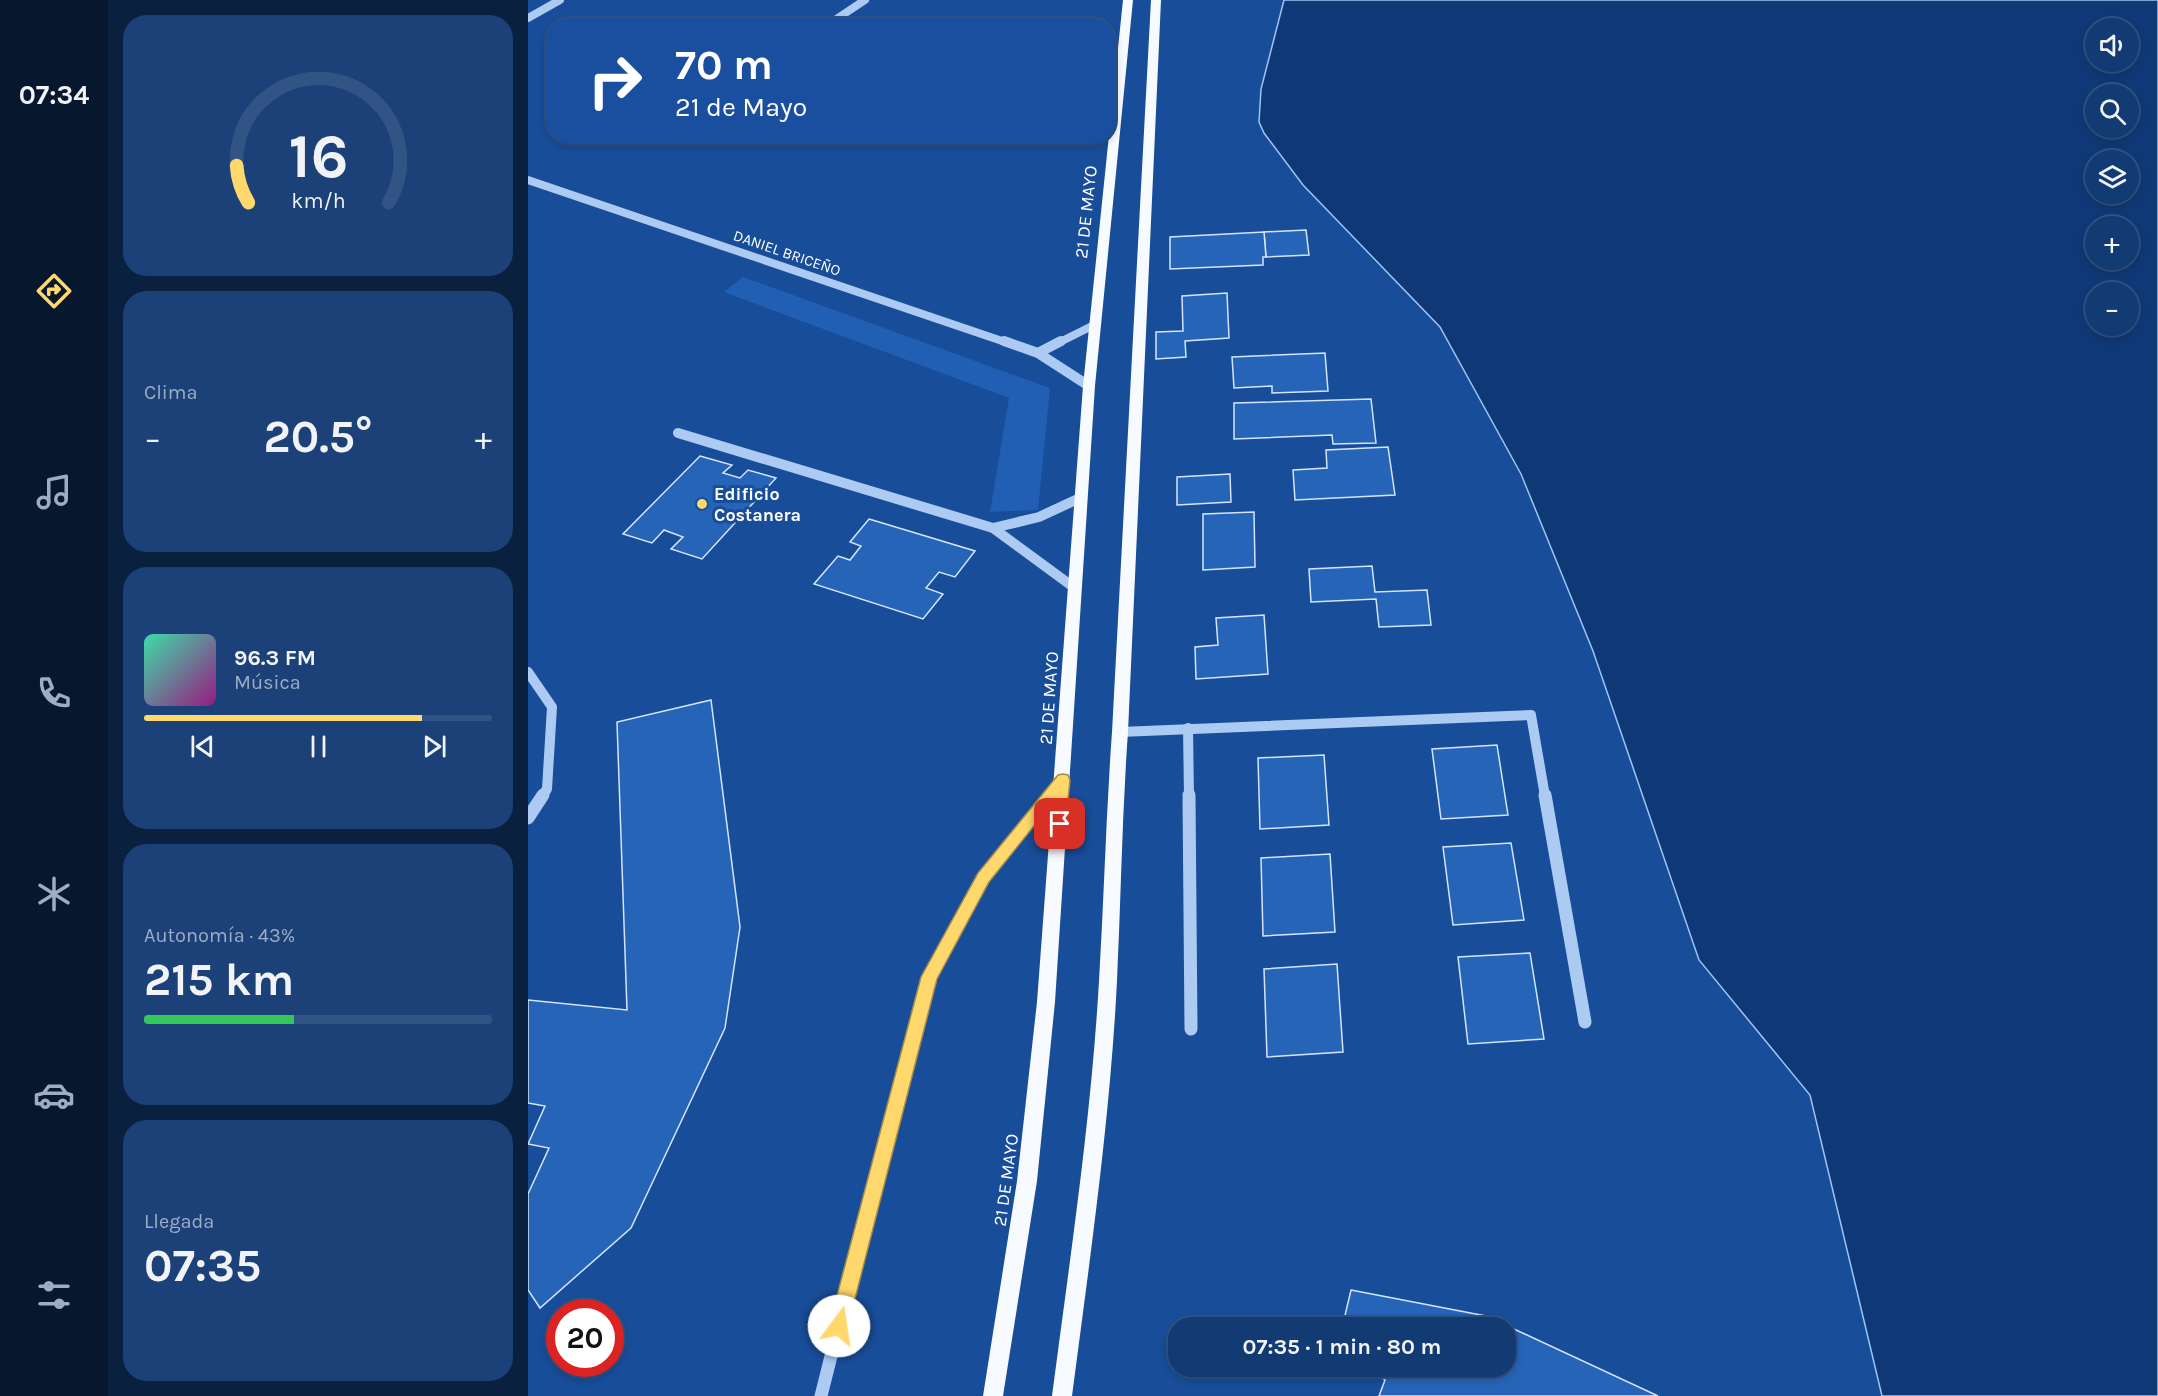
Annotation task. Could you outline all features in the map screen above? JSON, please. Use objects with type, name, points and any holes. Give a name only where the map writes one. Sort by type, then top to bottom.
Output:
[{"type":"main road","name":"21 DE MAYO","points":[[1116,118],[1128,0]]},
{"type":"main road","points":[[1062,1396],[1091,1172],[1108,982],[1113,823],[1120,732],[1156,0]]},
{"type":"main road","name":"21 DE MAYO","points":[[993,1396],[1028,1169],[1046,1002],[1089,386],[1113,144]]},
{"type":"street","points":[[528,18],[557,0]]},
{"type":"street","points":[[838,18],[865,0]]},
{"type":"street","name":"DANIEL BRICEÑO","points":[[528,180],[1038,353],[1089,386]]},
{"type":"street","points":[[1038,353],[1095,325]]},
{"type":"street","points":[[678,433],[993,528],[1076,589]]},
{"type":"street","points":[[993,528],[1025,523],[1046,516],[1082,497]]},
{"type":"street","points":[[528,672],[552,707],[548,789],[528,818]]},
{"type":"street","points":[[1120,732],[1531,715],[1585,1022]]},
{"type":"street","points":[[1188,728],[1191,1029]]},
{"type":"street","points":[[821,1396],[891,1117],[929,977],[984,878],[1063,780]]},
{"type":"shaded area","points":[[1284,0],[2158,0],[2158,1396],[1882,1396],[1810,1095],[1699,960],[1593,651],[1521,474],[1440,327],[1303,185],[1264,133],[1259,122],[1261,89]]},
{"type":"shaded area","points":[[743,277],[1050,388],[1038,510],[990,512],[1009,398],[724,292]]},
{"type":"building","points":[[1306,230],[1309,255],[1266,257],[1264,232]]},
{"type":"building","points":[[1264,232],[1266,257],[1263,257],[1263,265],[1170,269],[1170,237]]},
{"type":"building","points":[[1227,293],[1229,338],[1185,341],[1186,357],[1156,359],[1156,332],[1183,331],[1182,296]]},
{"type":"building","points":[[1325,353],[1328,391],[1272,393],[1272,386],[1234,388],[1232,357]]},
{"type":"building","points":[[1371,399],[1376,443],[1333,444],[1332,435],[1234,439],[1234,403]]},
{"type":"building","points":[[1388,447],[1395,495],[1295,500],[1293,470],[1327,468],[1326,450]]},
{"type":"building","name":"Edificio Costanera","points":[[700,456],[732,465],[723,473],[740,478],[748,470],[776,478],[702,559],[671,549],[683,537],[664,530],[652,543],[623,534]]},
{"type":"building","points":[[1230,474],[1231,502],[1177,505],[1177,477]]},
{"type":"building","points":[[1254,512],[1255,567],[1203,570],[1203,514]]},
{"type":"building","points":[[869,519],[975,551],[955,577],[939,572],[926,588],[943,594],[923,619],[814,584],[838,556],[850,560],[861,546],[850,542]]},
{"type":"building","points":[[1372,566],[1375,592],[1427,590],[1431,625],[1379,627],[1376,599],[1311,602],[1309,569]]},
{"type":"building","points":[[1264,615],[1268,674],[1196,679],[1195,647],[1218,645],[1216,618]]},
{"type":"building","points":[[711,700],[740,927],[725,1028],[631,1228],[550,1299],[546,1299],[546,1303],[540,1308],[528,1290],[528,1194],[549,1148],[528,1144],[545,1106],[528,1103],[528,1000],[627,1010],[617,722]]},
{"type":"building","points":[[1497,745],[1508,815],[1441,819],[1432,749]]},
{"type":"building","points":[[1324,755],[1329,825],[1260,829],[1258,758]]},
{"type":"building","points":[[1511,843],[1524,920],[1453,925],[1443,847]]},
{"type":"building","points":[[1330,854],[1335,932],[1263,936],[1261,858]]},
{"type":"building","points":[[1530,953],[1544,1039],[1468,1044],[1458,957]]},
{"type":"building","points":[[1337,964],[1343,1052],[1267,1057],[1264,969]]},
{"type":"building","points":[[1351,1290],[1488,1317],[1345,1317]]},
{"type":"building","points":[[1516,1330],[1658,1396],[1379,1396],[1385,1380],[1381,1377],[1516,1377]]},
{"type":"place","name":"Edificio Costanera","points":[[702,504]]},
{"type":"route","points":[[839,1326],[891,1117],[929,977],[984,878],[1063,780],[1060,824]]}]
